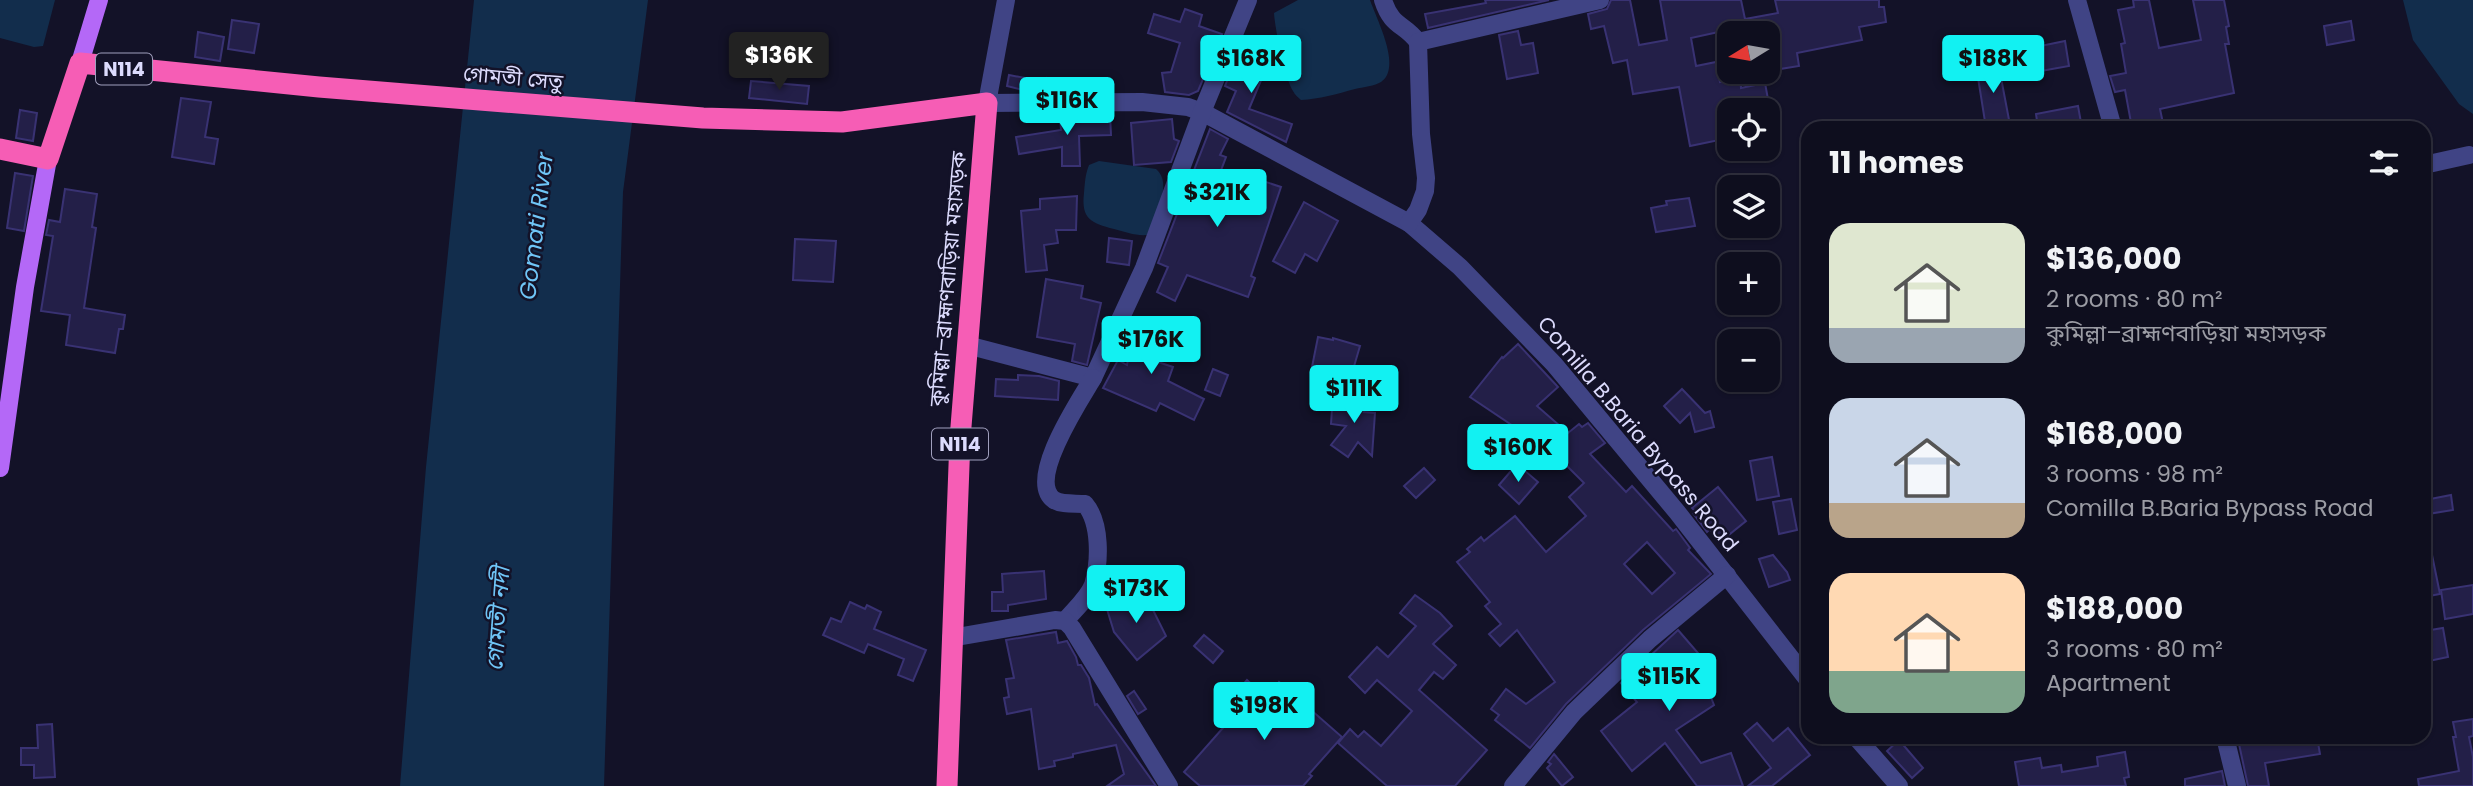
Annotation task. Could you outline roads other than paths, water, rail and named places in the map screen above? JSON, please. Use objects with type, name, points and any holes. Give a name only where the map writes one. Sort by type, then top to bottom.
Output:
[{"type":"highway","name":"গোমতী সেতু","points":[[80,63],[318,87],[703,118],[842,122],[987,103]]},
{"type":"highway","name":"N114","points":[[48,159],[80,63]]},
{"type":"highway","name":"কুমিল্লা–ব্রাহ্মণবাড়িয়া মহাসড়ক","points":[[947,786],[955,532],[987,103]]},
{"type":"highway","points":[[0,149],[48,159]]},
{"type":"main road","points":[[80,63],[99,0]]},
{"type":"main road","points":[[0,468],[25,287],[48,159]]},
{"type":"street","points":[[987,103],[1006,0]]},
{"type":"street","points":[[1065,621],[1092,587],[1097,559],[1096,525],[1086,504],[1061,503],[1048,495],[1045,483],[1048,463],[1093,378],[1144,268],[1202,112],[1248,0]]},
{"type":"street","points":[[1383,0],[1392,21],[1412,33],[1418,42],[1421,134],[1426,178],[1425,191],[1418,210],[1409,223]]},
{"type":"street","points":[[1418,42],[1600,0]]},
{"type":"street","points":[[2077,0],[2111,121]]},
{"type":"street","name":"Comilla B.Baria Bypass Road","points":[[987,103],[1142,102],[1179,106],[1202,112],[1409,223],[1460,267],[1554,364],[1727,575],[1801,671]]},
{"type":"street","points":[[2431,163],[2469,155]]},
{"type":"street","points":[[967,345],[1093,378]]},
{"type":"street","points":[[1513,786],[1574,712],[1650,639],[1727,575]]},
{"type":"street","points":[[951,638],[1055,620],[1065,621],[1073,628],[1169,786]]},
{"type":"street","points":[[1862,744],[1899,786]]},
{"type":"street","points":[[2227,744],[2237,786]]},
{"type":"water","points":[[0,0],[55,0],[43,46],[34,47],[0,38]]},
{"type":"water","points":[[474,0],[648,0],[623,192],[604,786],[400,786],[426,467]]},
{"type":"water","points":[[1298,0],[1370,0],[1389,55],[1387,75],[1381,82],[1301,100],[1290,85],[1278,42],[1274,13]]},
{"type":"water","points":[[2403,0],[2473,0],[2473,114],[2459,104],[2413,40]]},
{"type":"water","points":[[1099,161],[1156,169],[1161,175],[1161,201],[1147,235],[1130,234],[1099,224],[1086,214],[1083,202],[1087,172],[1089,165]]},
{"type":"water label","name":"Gomati River","points":[[536,226]]},
{"type":"water label","name":"গোমতী নদী","points":[[498,619]]}]
